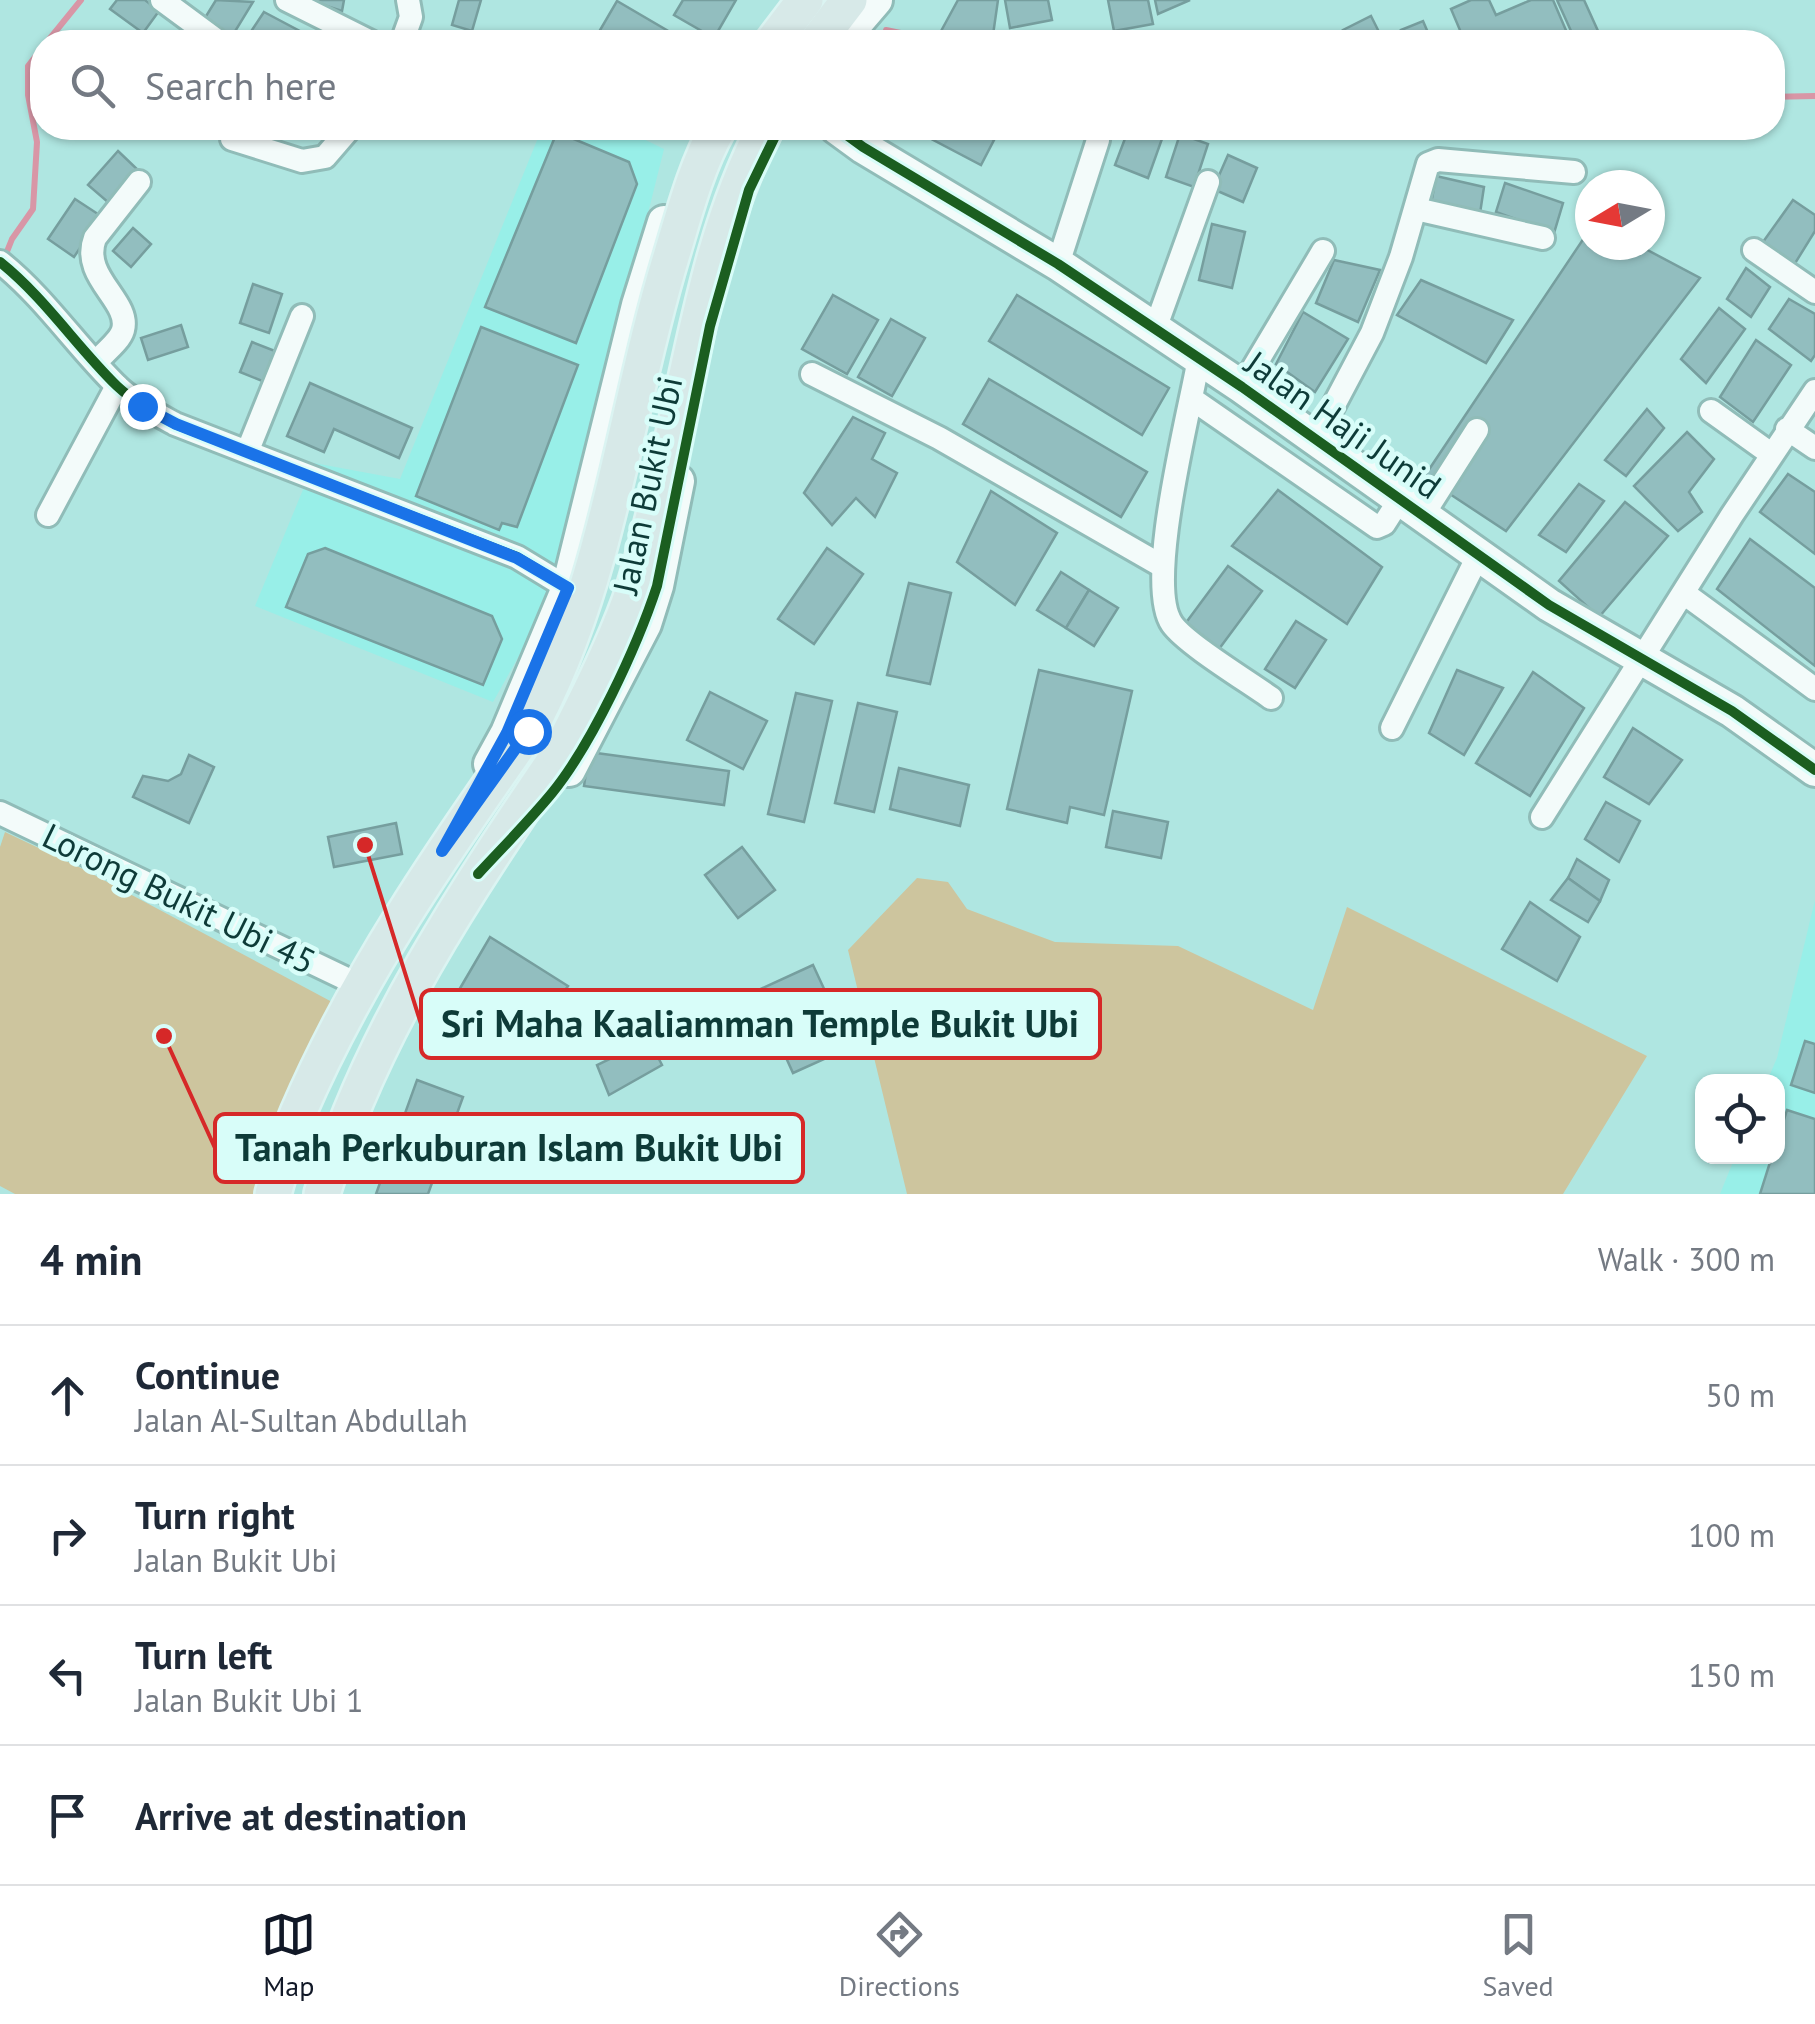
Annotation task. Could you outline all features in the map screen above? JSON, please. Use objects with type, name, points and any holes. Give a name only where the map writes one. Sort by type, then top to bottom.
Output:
[{"type":"main road","points":[[782,30],[804,0]]},
{"type":"main road","points":[[826,30],[850,0]]},
{"type":"main road","points":[[273,1194],[296,1117],[358,986],[442,851],[528,731],[556,679],[584,604],[612,505],[657,302],[713,140]]},
{"type":"main road","points":[[322,1194],[338,1139],[398,1012],[478,874],[560,752],[605,662],[631,599],[663,481],[716,248],[744,167],[759,140]]},
{"type":"street","points":[[162,0],[203,30]]},
{"type":"street","points":[[286,0],[347,30]]},
{"type":"street","points":[[406,30],[411,16],[408,0]]},
{"type":"street","points":[[767,30],[791,0]]},
{"type":"street","points":[[850,30],[876,0]]},
{"type":"street","points":[[235,140],[302,161],[325,157],[340,140]]},
{"type":"street","name":"Jalan Bukit Ubi","points":[[442,851],[507,733],[568,588],[638,305],[681,172],[696,140]]},
{"type":"street","name":"Jalan Bukit Ubi","points":[[478,874],[575,762],[645,624],[657,586],[710,326],[749,190],[773,140]]},
{"type":"street","name":"Jalan Haji Junid","points":[[859,140],[1058,264],[1199,358],[1549,604],[1732,711],[1815,770]]},
{"type":"street","points":[[1058,264],[1098,140]]},
{"type":"street","points":[[1316,440],[1372,333],[1401,257],[1428,164],[1432,160],[1574,172]]},
{"type":"street","points":[[96,362],[121,335],[123,320],[97,275],[91,249],[95,238],[138,182]]},
{"type":"street","points":[[1155,329],[1208,182]]},
{"type":"street","points":[[1416,209],[1543,238]]},
{"type":"street","points":[[1242,387],[1324,250]]},
{"type":"street","points":[[1754,250],[1815,292]]},
{"type":"street","points":[[0,262],[22,280],[118,386],[142,406],[176,424],[517,558],[568,588]]},
{"type":"street","points":[[638,305],[652,290],[672,284],[688,287],[699,298],[710,326]]},
{"type":"street","points":[[248,450],[302,316]]},
{"type":"street","points":[[1199,358],[1162,566],[1162,589],[1171,623],[1272,698]]},
{"type":"street","points":[[812,374],[939,438],[1162,566]]},
{"type":"street","points":[[48,515],[118,386]]},
{"type":"street","points":[[1542,817],[1815,391]]},
{"type":"street","points":[[1192,399],[1377,527],[1411,507],[1477,430]]},
{"type":"street","points":[[1711,410],[1772,454]]},
{"type":"street","points":[[1788,429],[1815,448]]},
{"type":"street","points":[[1392,728],[1480,554]]},
{"type":"street","points":[[1685,594],[1815,690]]},
{"type":"street","name":"Lorong Bukit Ubi 45","points":[[0,813],[358,986]]},
{"type":"shaded area","points":[[537,140],[646,140],[664,149],[553,595],[493,702],[255,606],[314,463],[400,479]]},
{"type":"shaded area","points":[[5,832],[83,869],[341,1010],[253,1194],[15,1194],[0,1186],[0,847]]},
{"type":"shaded area","points":[[917,878],[948,882],[967,909],[1055,942],[1178,946],[1313,1010],[1347,907],[1647,1056],[1563,1194],[907,1194],[848,950]]},
{"type":"shaded area","points":[[1815,900],[1815,1194],[1720,1194],[1732,1164],[1785,1164],[1785,1074],[1770,1074]]},
{"type":"building","points":[[117,0],[145,0],[159,11],[145,30],[139,30],[110,9]]},
{"type":"building","points":[[216,0],[253,2],[236,30],[218,30],[203,21]]},
{"type":"building","points":[[308,0],[344,0],[342,11]]},
{"type":"building","points":[[459,0],[481,0],[472,30],[452,25]]},
{"type":"building","points":[[683,0],[736,0],[719,30],[700,30],[674,15]]},
{"type":"building","points":[[958,0],[998,0],[994,30],[942,30]]},
{"type":"building","points":[[1005,0],[1048,0],[1052,20],[1010,28]]},
{"type":"building","points":[[1108,0],[1148,0],[1153,24],[1114,30]]},
{"type":"building","points":[[1155,0],[1190,0],[1158,14]]},
{"type":"building","points":[[1471,0],[1489,0],[1496,15],[1531,0],[1553,0],[1566,30],[1460,30],[1451,9]]},
{"type":"building","points":[[1557,0],[1584,0],[1598,30],[1571,30]]},
{"type":"building","points":[[617,1],[667,30],[600,30]]},
{"type":"building","points":[[264,12],[298,30],[252,30]]},
{"type":"building","points":[[1371,16],[1378,30],[1343,30]]},
{"type":"building","points":[[1423,21],[1427,30],[1401,30]]},
{"type":"building","points":[[554,140],[576,140],[629,162],[637,184],[576,343],[485,307]]},
{"type":"building","points":[[933,140],[994,140],[981,165]]},
{"type":"building","points":[[1124,140],[1162,140],[1148,178],[1115,165]]},
{"type":"building","points":[[1178,140],[1208,144],[1194,187],[1166,177]]},
{"type":"building","points":[[118,151],[138,170],[109,203],[88,185]]},
{"type":"building","points":[[1228,155],[1257,168],[1243,202],[1213,189]]},
{"type":"building","points":[[1436,176],[1484,187],[1479,220],[1430,210]]},
{"type":"building","points":[[1505,183],[1563,203],[1554,233],[1496,212]]},
{"type":"building","points":[[75,199],[101,216],[74,257],[48,239]]},
{"type":"building","points":[[1793,200],[1815,215],[1815,231],[1794,265],[1763,242]]},
{"type":"building","points":[[1212,224],[1245,232],[1232,288],[1199,280]]},
{"type":"building","points":[[133,228],[151,244],[131,267],[113,251]]},
{"type":"building","points":[[1575,251],[1575,260],[1665,259],[1700,278],[1506,531],[1424,477]]},
{"type":"building","points":[[1334,260],[1380,270],[1358,322],[1316,303]]},
{"type":"building","points":[[1746,268],[1770,287],[1751,317],[1727,299]]},
{"type":"building","points":[[1421,280],[1513,320],[1486,363],[1397,315]]},
{"type":"building","points":[[253,284],[282,294],[269,333],[240,323]]},
{"type":"building","points":[[833,295],[878,320],[847,374],[802,349]]},
{"type":"building","points":[[1017,295],[1169,388],[1142,435],[989,341]]},
{"type":"building","points":[[1789,299],[1815,314],[1815,355],[1811,361],[1769,329]]},
{"type":"building","points":[[1719,308],[1745,329],[1706,383],[1681,359]]},
{"type":"building","points":[[1303,312],[1348,339],[1315,392],[1276,364]]},
{"type":"building","points":[[891,319],[925,338],[892,396],[858,377]]},
{"type":"building","points":[[181,325],[188,347],[148,360],[141,338]]},
{"type":"building","points":[[481,327],[578,365],[517,527],[502,523],[499,530],[416,496]]},
{"type":"building","points":[[1756,340],[1791,365],[1753,422],[1720,397]]},
{"type":"building","points":[[252,342],[280,353],[267,383],[240,372]]},
{"type":"building","points":[[989,379],[1147,472],[1121,517],[963,424]]},
{"type":"building","points":[[310,383],[412,428],[399,458],[334,429],[324,452],[287,436]]},
{"type":"building","points":[[1647,409],[1664,428],[1626,476],[1605,460]]},
{"type":"building","points":[[853,417],[885,433],[872,459],[897,473],[875,517],[856,498],[832,525],[804,493]]},
{"type":"building","points":[[1687,432],[1714,459],[1689,492],[1702,512],[1678,531],[1634,486]]},
{"type":"building","points":[[1788,474],[1815,492],[1815,554],[1760,512]]},
{"type":"building","points":[[1579,484],[1604,501],[1566,552],[1539,535]]},
{"type":"building","points":[[1278,490],[1382,567],[1347,624],[1232,546]]},
{"type":"building","points":[[991,491],[1057,533],[1015,605],[957,562]]},
{"type":"building","points":[[1625,502],[1668,536],[1599,617],[1559,581]]},
{"type":"building","points":[[1750,539],[1815,588],[1815,666],[1717,589]]},
{"type":"building","points":[[325,548],[492,616],[502,639],[483,685],[286,607],[308,554]]},
{"type":"building","points":[[827,548],[863,574],[814,644],[778,619]]},
{"type":"building","points":[[1228,566],[1262,591],[1219,649],[1185,624]]},
{"type":"building","points":[[1061,572],[1089,590],[1066,628],[1037,610]]},
{"type":"building","points":[[909,583],[951,593],[930,684],[887,675]]},
{"type":"building","points":[[1089,590],[1118,608],[1094,646],[1066,628]]},
{"type":"building","points":[[1296,621],[1326,640],[1295,688],[1265,669]]},
{"type":"building","points":[[1039,670],[1132,691],[1104,815],[1070,807],[1067,823],[1007,809]]},
{"type":"building","points":[[1457,670],[1503,688],[1464,755],[1429,733]]},
{"type":"building","points":[[1533,672],[1584,708],[1530,796],[1476,763]]},
{"type":"building","points":[[710,692],[767,721],[743,769],[687,740]]},
{"type":"building","points":[[796,693],[832,701],[804,822],[768,814]]},
{"type":"building","points":[[858,703],[897,712],[874,812],[835,803]]},
{"type":"building","points":[[1633,728],[1682,760],[1649,804],[1604,777]]},
{"type":"building","points":[[589,752],[729,771],[724,805],[584,786]]},
{"type":"building","points":[[189,755],[214,767],[189,823],[133,797],[143,776],[168,781],[181,774]]},
{"type":"building","points":[[899,768],[969,785],[960,826],[890,809]]},
{"type":"building","points":[[1606,802],[1640,821],[1619,862],[1585,839]]},
{"type":"building","points":[[1113,811],[1168,822],[1161,858],[1106,847]]},
{"type":"building","points":[[396,823],[402,854],[334,867],[328,837]]},
{"type":"building","points":[[742,847],[775,890],[738,918],[705,875]]},
{"type":"building","points":[[1577,859],[1609,880],[1600,901],[1568,878]]},
{"type":"building","points":[[1568,878],[1600,901],[1588,922],[1551,900]]},
{"type":"building","points":[[1530,902],[1580,937],[1557,981],[1502,949]]},
{"type":"building","points":[[490,937],[568,986],[522,1050],[452,1002]]},
{"type":"building","points":[[813,965],[851,1047],[793,1073],[756,991]]},
{"type":"building","points":[[649,1040],[662,1065],[609,1095],[597,1065]]},
{"type":"building","points":[[1805,1041],[1815,1044],[1815,1093],[1791,1085]]},
{"type":"building","points":[[417,1080],[463,1097],[428,1194],[376,1194]]},
{"type":"building","points":[[1787,1110],[1815,1119],[1815,1194],[1760,1194],[1769,1164],[1785,1164]]},
{"type":"waterway","points":[[57,30],[81,0]]},
{"type":"waterway","points":[[30,63],[30,105]]},
{"type":"waterway","points":[[1785,97],[1815,96]]},
{"type":"waterway","points":[[4,259],[12,239],[33,209],[37,140]]},
{"type":"cycle path","points":[[478,874],[567,773],[598,722],[638,637],[657,586],[710,326],[749,190],[773,140]]},
{"type":"cycle path","points":[[853,140],[1058,264],[1242,387],[1549,605],[1732,711],[1815,770]]},
{"type":"cycle path","points":[[0,262],[117,386],[152,411],[175,424],[517,557],[568,588]]},
{"type":"place","name":"Sri Maha Kaaliamman Temple Bukit Ubi","points":[[365,845]]},
{"type":"place","name":"Tanah Perkuburan Islam Bukit Ubi","points":[[164,1036]]},
{"type":"route","points":[[142,406],[176,424],[517,558],[568,588],[507,733],[442,851],[528,731]]}]
